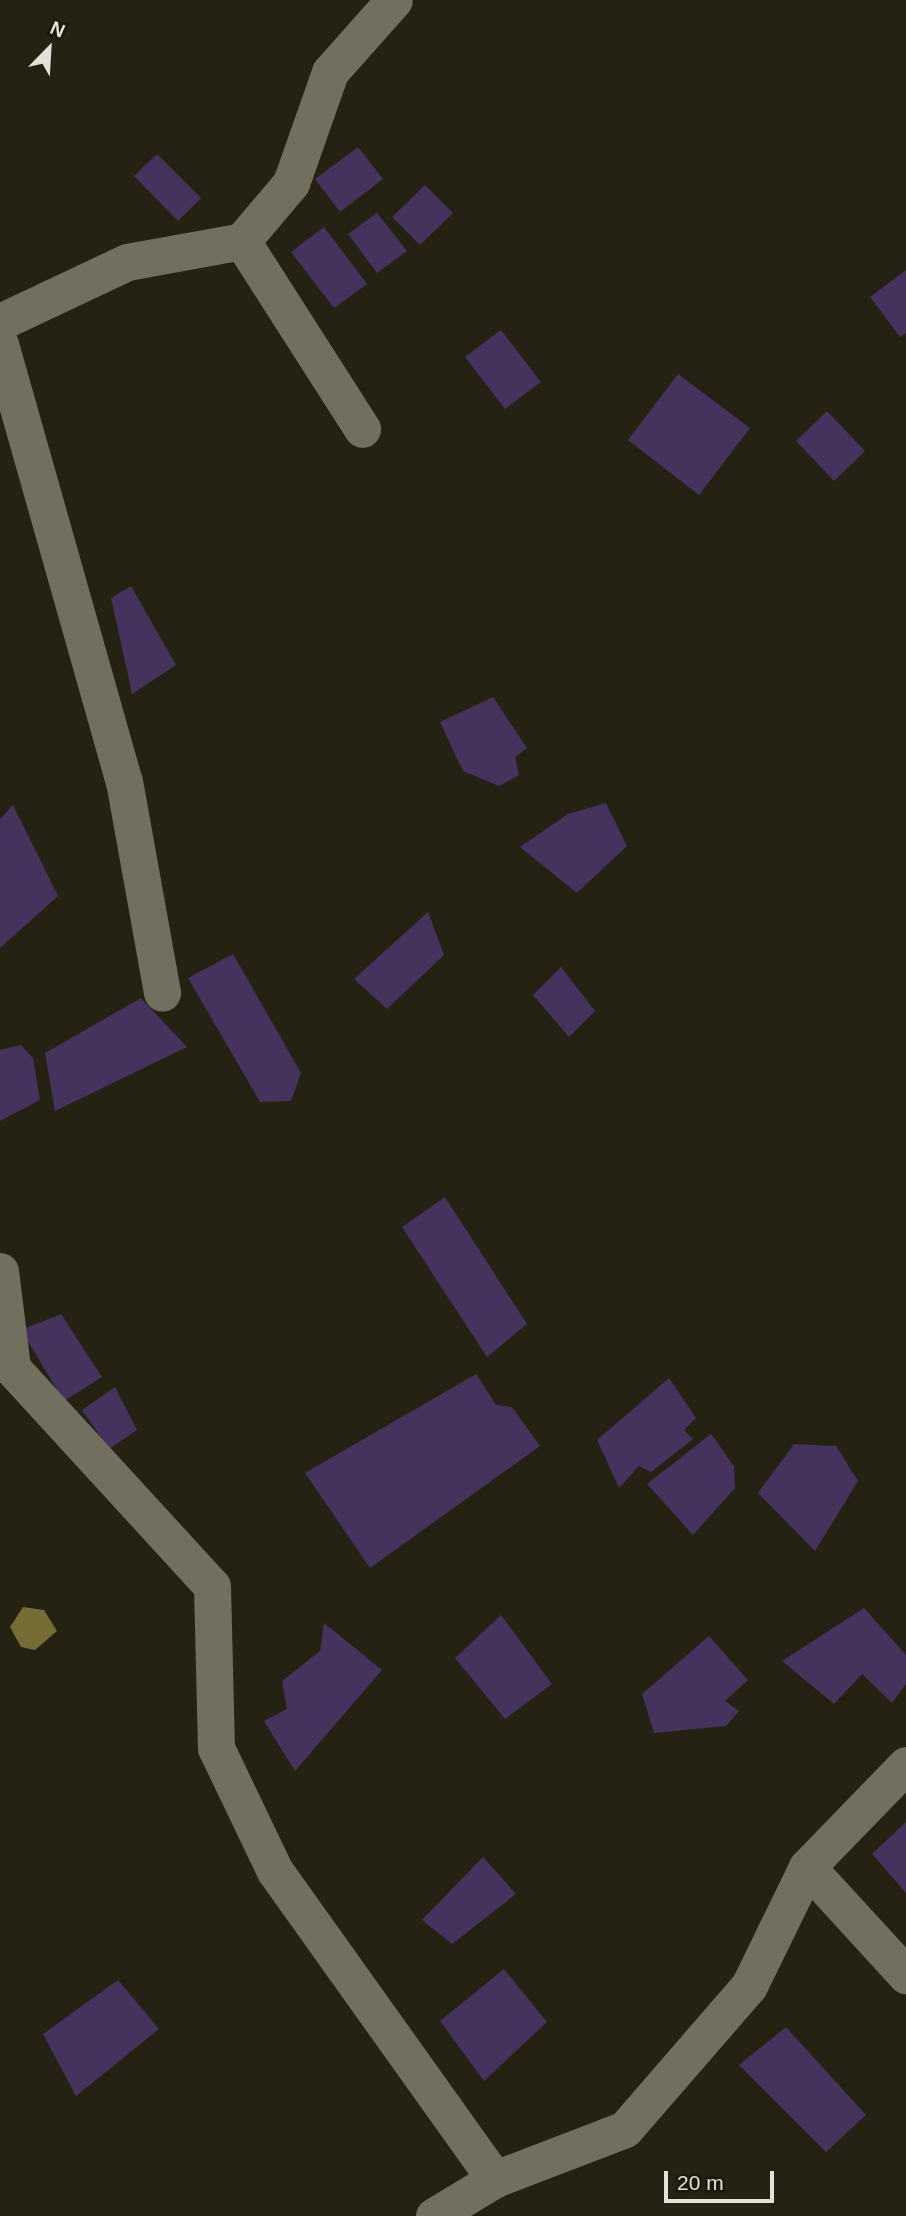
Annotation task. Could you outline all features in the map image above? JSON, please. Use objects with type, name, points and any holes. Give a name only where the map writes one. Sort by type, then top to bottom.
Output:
[{"type":"street","points":[[0,322],[127,262],[242,241],[291,183],[330,72],[394,0]]},
{"type":"street","points":[[242,241],[362,429]]},
{"type":"street","points":[[0,344],[124,781],[162,993]]},
{"type":"street","points":[[0,1271],[6,1363],[212,1586],[216,1748],[275,1871],[495,2179]]},
{"type":"street","points":[[434,2216],[495,2179],[625,2129],[749,1986],[807,1867],[906,1765]]},
{"type":"street","points":[[807,1867],[906,1975]]},
{"type":"shaded area","points":[[23,1607],[44,1610],[57,1631],[35,1650],[21,1647],[10,1627]]},
{"type":"building","points":[[358,147],[383,179],[340,212],[315,179]]},
{"type":"building","points":[[157,154],[201,198],[178,221],[134,176]]},
{"type":"building","points":[[425,185],[453,213],[420,245],[392,217]]},
{"type":"building","points":[[377,213],[407,251],[377,273],[348,234]]},
{"type":"building","points":[[324,227],[367,284],[334,308],[291,252]]},
{"type":"building","points":[[906,270],[906,333],[900,337],[870,297]]},
{"type":"building","points":[[501,330],[541,382],[505,409],[465,357]]},
{"type":"building","points":[[678,374],[750,428],[699,495],[628,440]]},
{"type":"building","points":[[827,411],[865,451],[834,481],[796,441]]},
{"type":"building","points":[[131,586],[176,665],[132,694],[111,598]]},
{"type":"building","points":[[493,697],[527,748],[515,757],[519,775],[499,786],[463,771],[440,722]]},
{"type":"building","points":[[606,803],[627,846],[577,893],[520,847],[568,814]]},
{"type":"building","points":[[13,805],[58,896],[0,948],[0,819]]},
{"type":"building","points":[[428,912],[444,955],[387,1009],[354,979]]},
{"type":"building","points":[[233,954],[301,1073],[291,1101],[260,1102],[188,978]]},
{"type":"building","points":[[561,967],[595,1011],[569,1037],[533,995]]},
{"type":"building","points":[[141,998],[187,1047],[55,1111],[45,1053]]},
{"type":"building","points":[[21,1045],[33,1058],[40,1100],[0,1121],[0,1050]]},
{"type":"building","points":[[445,1197],[527,1324],[487,1357],[402,1227]]},
{"type":"building","points":[[61,1314],[102,1377],[64,1401],[21,1330]]},
{"type":"building","points":[[476,1374],[496,1405],[512,1407],[540,1446],[370,1568],[305,1473]]},
{"type":"building","points":[[669,1378],[696,1418],[684,1430],[693,1439],[651,1472],[639,1466],[619,1488],[597,1440]]},
{"type":"building","points":[[115,1387],[137,1430],[109,1449],[82,1410]]},
{"type":"building","points":[[711,1434],[734,1466],[735,1488],[693,1535],[647,1484]]},
{"type":"building","points":[[794,1444],[836,1446],[858,1481],[815,1551],[758,1493]]},
{"type":"building","points":[[864,1608],[906,1655],[906,1684],[892,1703],[862,1674],[834,1704],[782,1661]]},
{"type":"building","points":[[501,1615],[552,1684],[505,1719],[455,1658]]},
{"type":"building","points":[[324,1623],[382,1670],[295,1771],[264,1721],[287,1709],[282,1681],[320,1651]]},
{"type":"building","points":[[709,1636],[748,1680],[725,1701],[739,1711],[726,1726],[654,1733],[642,1694]]},
{"type":"building","points":[[906,1822],[906,1893],[872,1854]]},
{"type":"building","points":[[483,1857],[516,1894],[452,1944],[422,1920]]},
{"type":"building","points":[[504,1969],[547,2022],[484,2081],[440,2021]]},
{"type":"building","points":[[118,1980],[159,2029],[76,2096],[43,2034]]},
{"type":"building","points":[[786,2027],[866,2115],[826,2152],[739,2065]]}]
